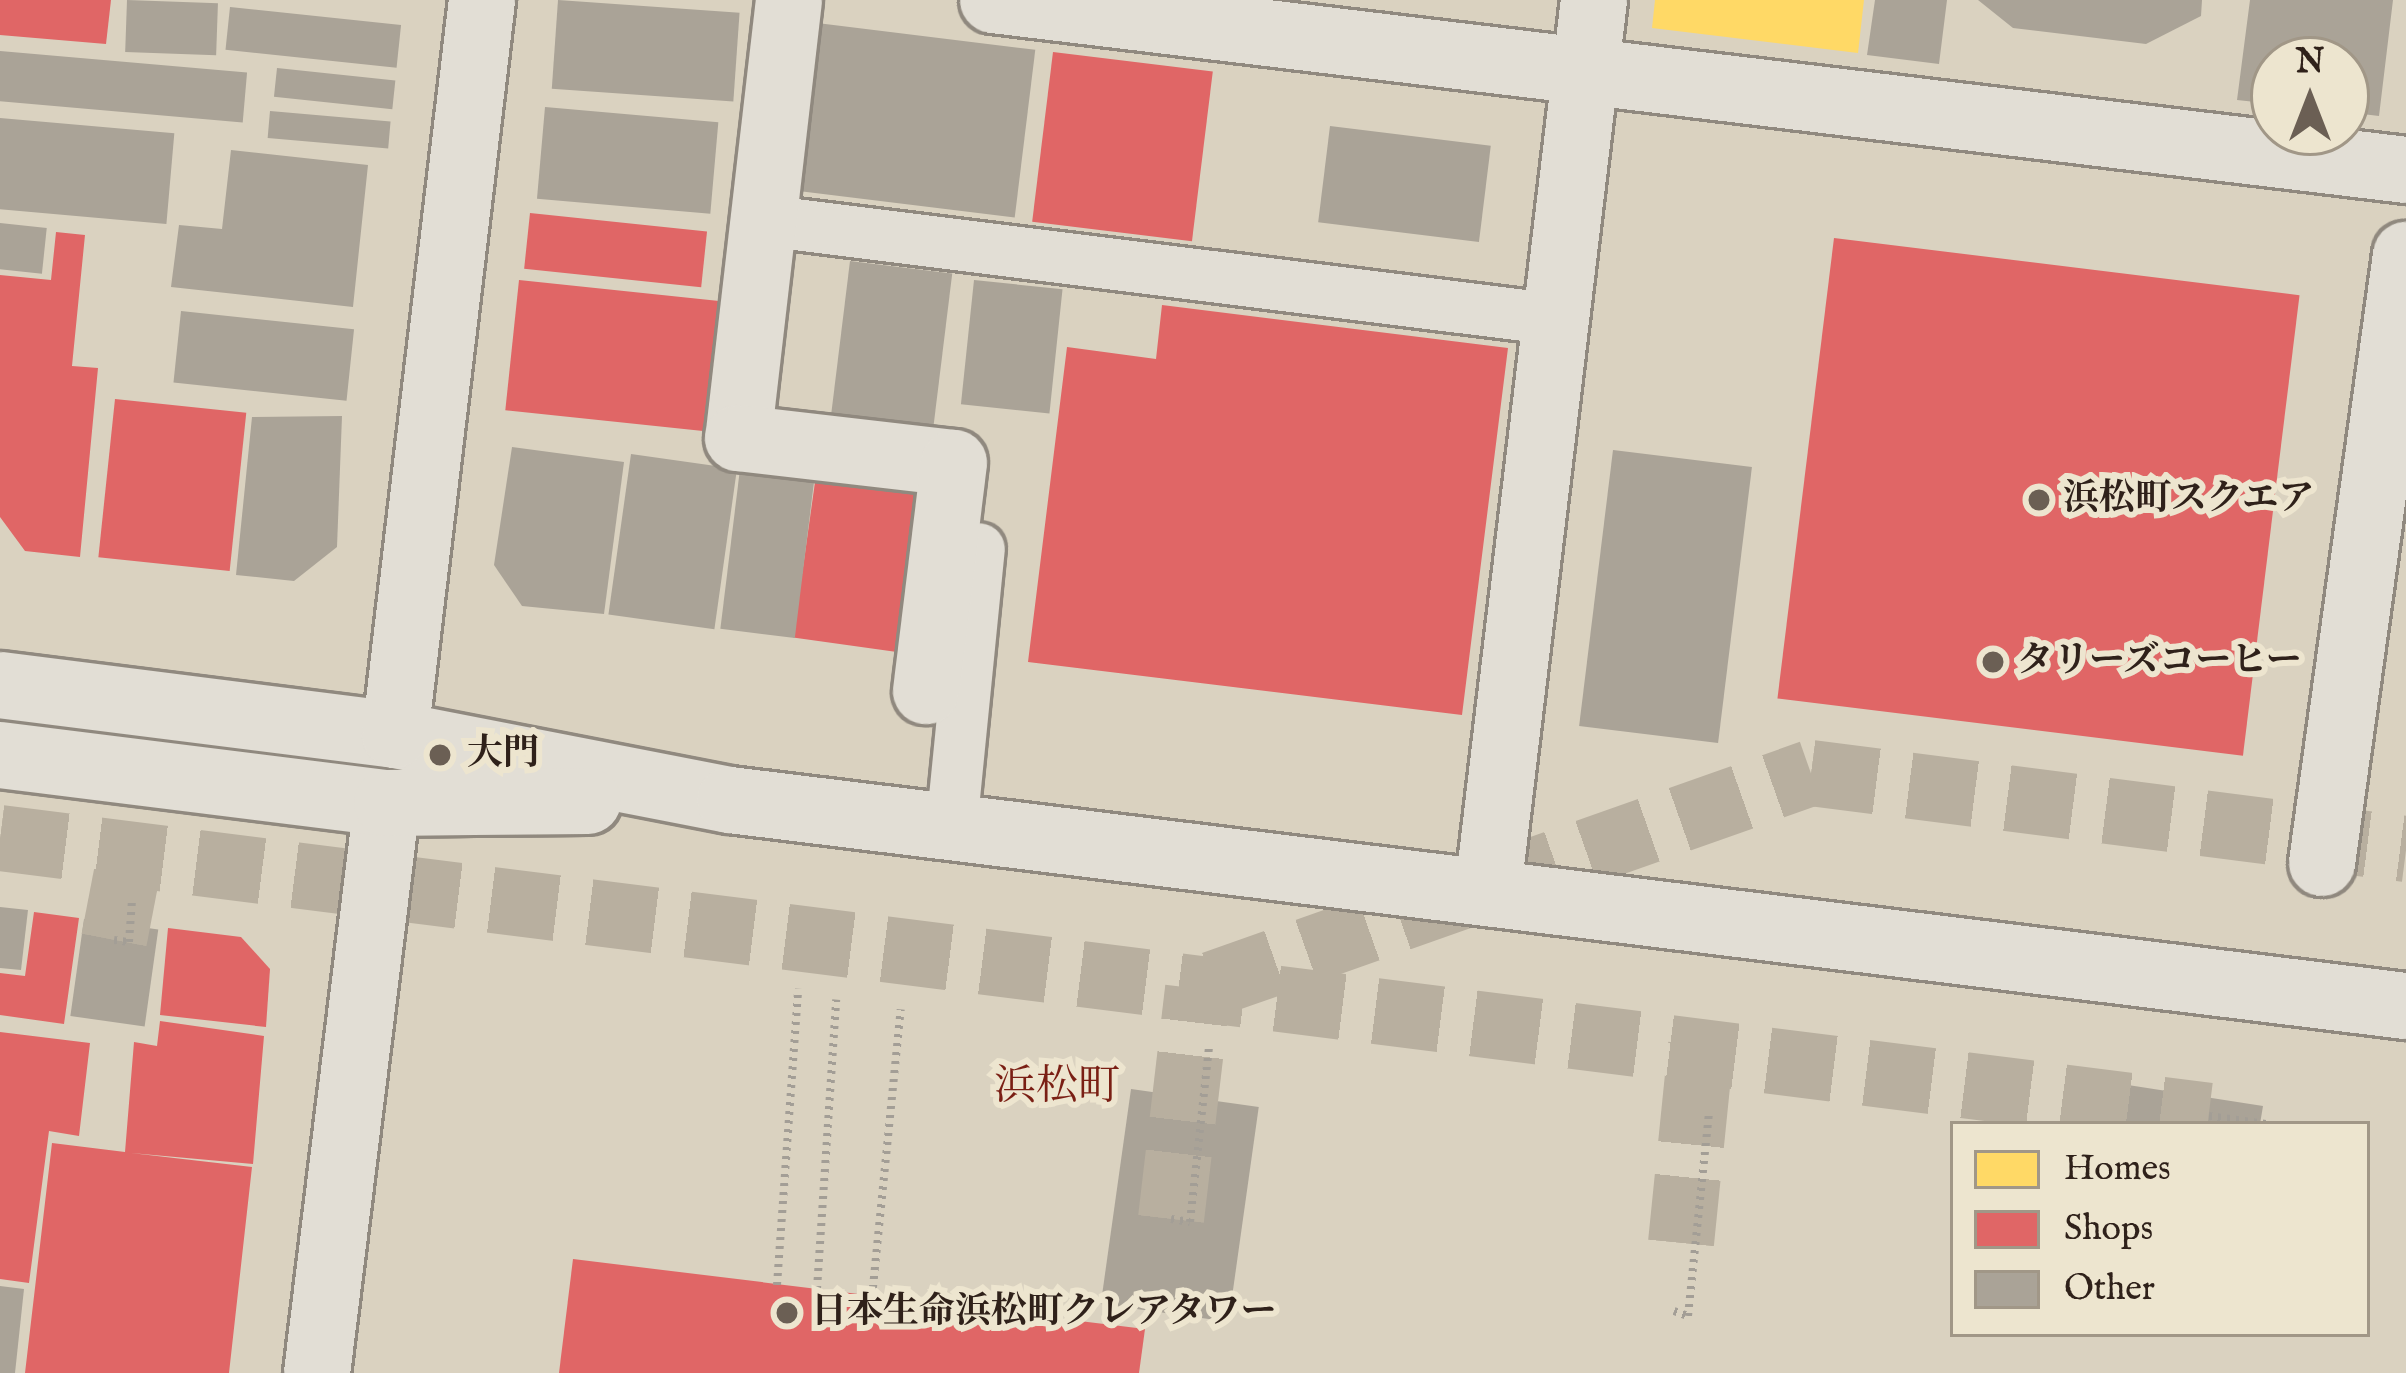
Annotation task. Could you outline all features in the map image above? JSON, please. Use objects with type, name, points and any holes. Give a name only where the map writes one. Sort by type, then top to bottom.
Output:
[{"type":"street","points":[[395,735],[482,0]]},
{"type":"street","points":[[789,0],[738,438],[954,463],[926,691]]},
{"type":"street","points":[[993,0],[2406,170]]},
{"type":"street","points":[[1488,890],[1594,0]]},
{"type":"street","points":[[2322,863],[2406,255]]},
{"type":"street","points":[[0,686],[395,735],[730,800],[2406,1006]]},
{"type":"street","points":[[0,755],[387,803],[730,800]]},
{"type":"street","points":[[317,1373],[387,803]]},
{"type":"lane","points":[[763,220],[1556,319]]},
{"type":"lane","points":[[951,827],[979,548]]},
{"type":"path","points":[[114,940],[129,942],[133,900]]},
{"type":"path","points":[[777,1285],[798,989]]},
{"type":"path","points":[[818,1289],[836,1000]]},
{"type":"path","points":[[872,1297],[901,1009]]},
{"type":"path","points":[[1172,1219],[1190,1222],[1209,1046]]},
{"type":"path","points":[[1674,1311],[1688,1316],[1709,1113]]},
{"type":"path","points":[[2209,1116],[2245,1121]]},
{"type":"building: Homes","points":[[1655,0],[1864,0],[1858,53],[1652,28]]},
{"type":"building: Shops","points":[[0,0],[111,0],[106,44],[0,35]]},
{"type":"building: Shops","points":[[1053,52],[1213,72],[1192,241],[1032,222]]},
{"type":"building: Shops","points":[[530,213],[707,232],[701,287],[524,269]]},
{"type":"building: Shops","points":[[56,232],[85,235],[72,366],[98,368],[80,557],[25,551],[0,517],[0,275],[51,280]]},
{"type":"building: Shops","name":"浜松町スクエア","points":[[1834,238],[2300,295],[2243,756],[1777,699]]},
{"type":"building: Shops","points":[[519,280],[724,302],[710,432],[505,410]]},
{"type":"building: Shops","points":[[1162,305],[1508,348],[1462,715],[1028,662],[1067,347],[1156,359]]},
{"type":"building: Shops","points":[[115,399],[246,413],[230,571],[98,557]]},
{"type":"building: Shops","points":[[816,475],[927,491],[904,653],[793,637]]},
{"type":"building: Shops","points":[[34,912],[79,918],[64,1024],[0,1015],[0,973],[25,976]]},
{"type":"building: Shops","points":[[168,928],[241,937],[270,969],[266,1027],[160,1015]]},
{"type":"building: Shops","points":[[160,1021],[264,1036],[253,1164],[131,1153],[252,1167],[229,1373],[25,1373],[52,1143],[125,1152],[134,1042],[157,1046]]},
{"type":"building: Shops","points":[[0,1032],[90,1043],[79,1136],[49,1131],[29,1283],[0,1279]]},
{"type":"building: Shops","name":"日本生命浜松町クレアタワー","points":[[573,1259],[1145,1329],[1139,1373],[559,1373]]},
{"type":"building: Other","points":[[127,0],[218,3],[216,55],[125,52]]},
{"type":"building: Other","points":[[558,0],[740,13],[733,101],[552,89]]},
{"type":"building: Other","points":[[1875,0],[1947,0],[1939,64],[1867,55]]},
{"type":"building: Other","points":[[1978,0],[2202,0],[2201,16],[2146,44],[2013,28]]},
{"type":"building: Other","points":[[2250,0],[2393,0],[2379,116],[2370,115],[2370,36],[2250,36],[2250,101],[2237,100]]},
{"type":"building: Other","points":[[230,7],[401,25],[397,68],[226,50]]},
{"type":"building: Other","points":[[809,22],[1035,50],[1015,218],[788,190]]},
{"type":"building: Other","points":[[0,51],[247,73],[243,122],[0,101]]},
{"type":"building: Other","points":[[277,68],[395,80],[392,109],[274,97]]},
{"type":"building: Other","points":[[545,107],[718,122],[710,214],[537,199]]},
{"type":"building: Other","points":[[270,111],[391,122],[388,148],[268,138]]},
{"type":"building: Other","points":[[0,118],[174,133],[166,224],[0,209]]},
{"type":"building: Other","points":[[1330,126],[1491,146],[1479,242],[1318,222]]},
{"type":"building: Other","points":[[231,150],[368,165],[353,307],[171,287],[179,225],[222,229]]},
{"type":"building: Other","points":[[0,223],[47,228],[42,274],[0,269]]},
{"type":"building: Other","points":[[850,261],[952,274],[932,437],[830,425]]},
{"type":"building: Other","points":[[974,280],[1063,289],[1049,414],[961,404]]},
{"type":"building: Other","points":[[181,311],[354,329],[347,401],[173,383]]},
{"type":"building: Other","points":[[342,416],[337,547],[294,581],[236,575],[252,417]]},
{"type":"building: Other","points":[[512,447],[624,462],[604,614],[522,606],[494,565]]},
{"type":"building: Other","points":[[1613,450],[1752,467],[1718,743],[1579,726]]},
{"type":"building: Other","points":[[631,454],[737,469],[714,629],[608,614]]},
{"type":"building: Other","points":[[740,469],[814,478],[795,638],[720,629]]},
{"type":"building: Other","points":[[0,907],[28,910],[21,970],[0,968]]},
{"type":"building: Other","points":[[84,919],[158,929],[145,1026],[70,1016]]},
{"type":"building: Other","points":[[2128,1085],[2263,1106],[2260,1121],[2122,1121]]},
{"type":"building: Other","points":[[1131,1089],[1259,1107],[1229,1322],[1101,1304]]},
{"type":"building: Other","points":[[0,1286],[24,1289],[15,1373],[0,1373]]},
{"type":"tunnel","points":[[1213,984],[1811,773],[2406,849]]},
{"type":"tunnel","points":[[0,838],[2209,1116]]},
{"type":"tunnel","points":[[114,940],[130,857]]},
{"type":"tunnel","points":[[1171,1219],[1198,989]]},
{"type":"tunnel","points":[[1681,1243],[1701,1045]]},
{"type":"place","name":"浜松町スクエア","points":[[2039,500]]},
{"type":"place","name":"タリーズコーヒー","points":[[1993,662]]},
{"type":"place","name":"大門","points":[[440,755]]},
{"type":"place","name":"日本生命浜松町クレアタワー","points":[[787,1313]]},
{"type":"district","name":"浜松町","points":[[1057,1088]]}]
